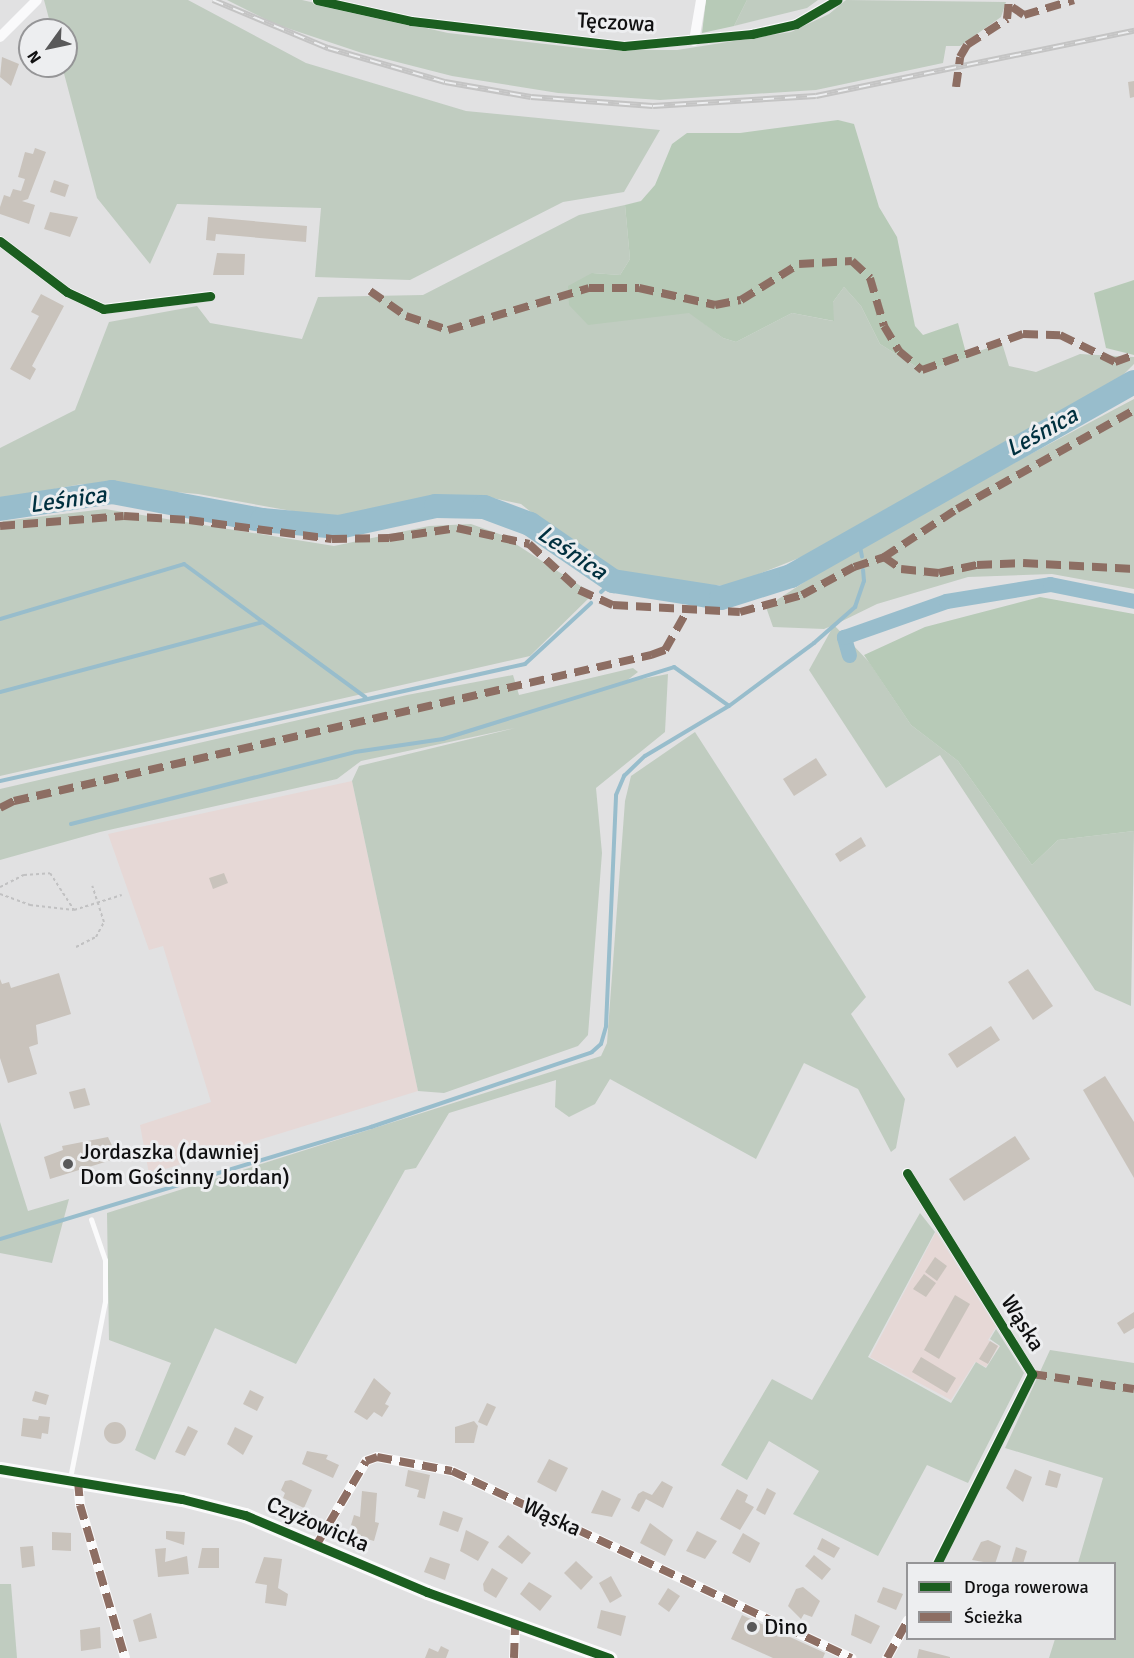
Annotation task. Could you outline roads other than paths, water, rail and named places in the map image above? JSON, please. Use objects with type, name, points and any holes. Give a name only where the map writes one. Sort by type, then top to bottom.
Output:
[{"type":"street","points":[[0,37],[37,0]]},
{"type":"street","name":"Tęczowa","points":[[317,0],[411,21],[624,46],[694,41],[796,24],[837,0]]},
{"type":"street","points":[[694,41],[701,0]]},
{"type":"street","points":[[0,241],[67,292],[103,309],[210,296]]},
{"type":"street","name":"Wąska","points":[[908,1173],[1032,1374],[938,1562]]},
{"type":"street","name":"Wąska","points":[[317,1544],[366,1461],[377,1457],[452,1471],[851,1658]]},
{"type":"street","name":"Czyżowicka","points":[[0,1469],[74,1481],[245,1515],[609,1658]]},
{"type":"street","points":[[74,1481],[125,1658]]},
{"type":"street","points":[[514,1658],[515,1623]]},
{"type":"street","points":[[887,1658],[906,1624]]},
{"type":"lane","points":[[74,1481],[105,1301],[105,1260],[91,1219]]},
{"type":"waterway","name":"Leśnica","points":[[0,509],[112,492],[262,520],[339,527],[436,506],[484,507],[530,524],[613,581],[721,598],[791,576],[1134,382]]},
{"type":"waterway","points":[[858,536],[862,557]]},
{"type":"waterway","points":[[0,619],[184,564],[365,697]]},
{"type":"waterway","points":[[0,1239],[371,1127],[592,1052],[601,1044],[606,1026],[616,795],[624,776],[645,756],[729,706],[814,643],[855,607],[864,581],[863,570]]},
{"type":"waterway","points":[[601,592],[613,581]]},
{"type":"waterway","points":[[849,655],[844,637],[946,601],[1050,584],[1134,601]]},
{"type":"waterway","points":[[0,781],[525,664],[591,603]]},
{"type":"waterway","points":[[0,692],[263,622]]},
{"type":"waterway","points":[[71,824],[355,752],[443,739],[674,667],[729,706]]},
{"type":"railway","points":[[213,0],[328,48],[445,82],[531,97],[653,106],[816,96],[1134,31]]},
{"type":"place","name":"Jordaszka (dawniej Dom Gościnny Jordan)","points":[[68,1164]]},
{"type":"place","name":"Dino","points":[[752,1627]]}]
